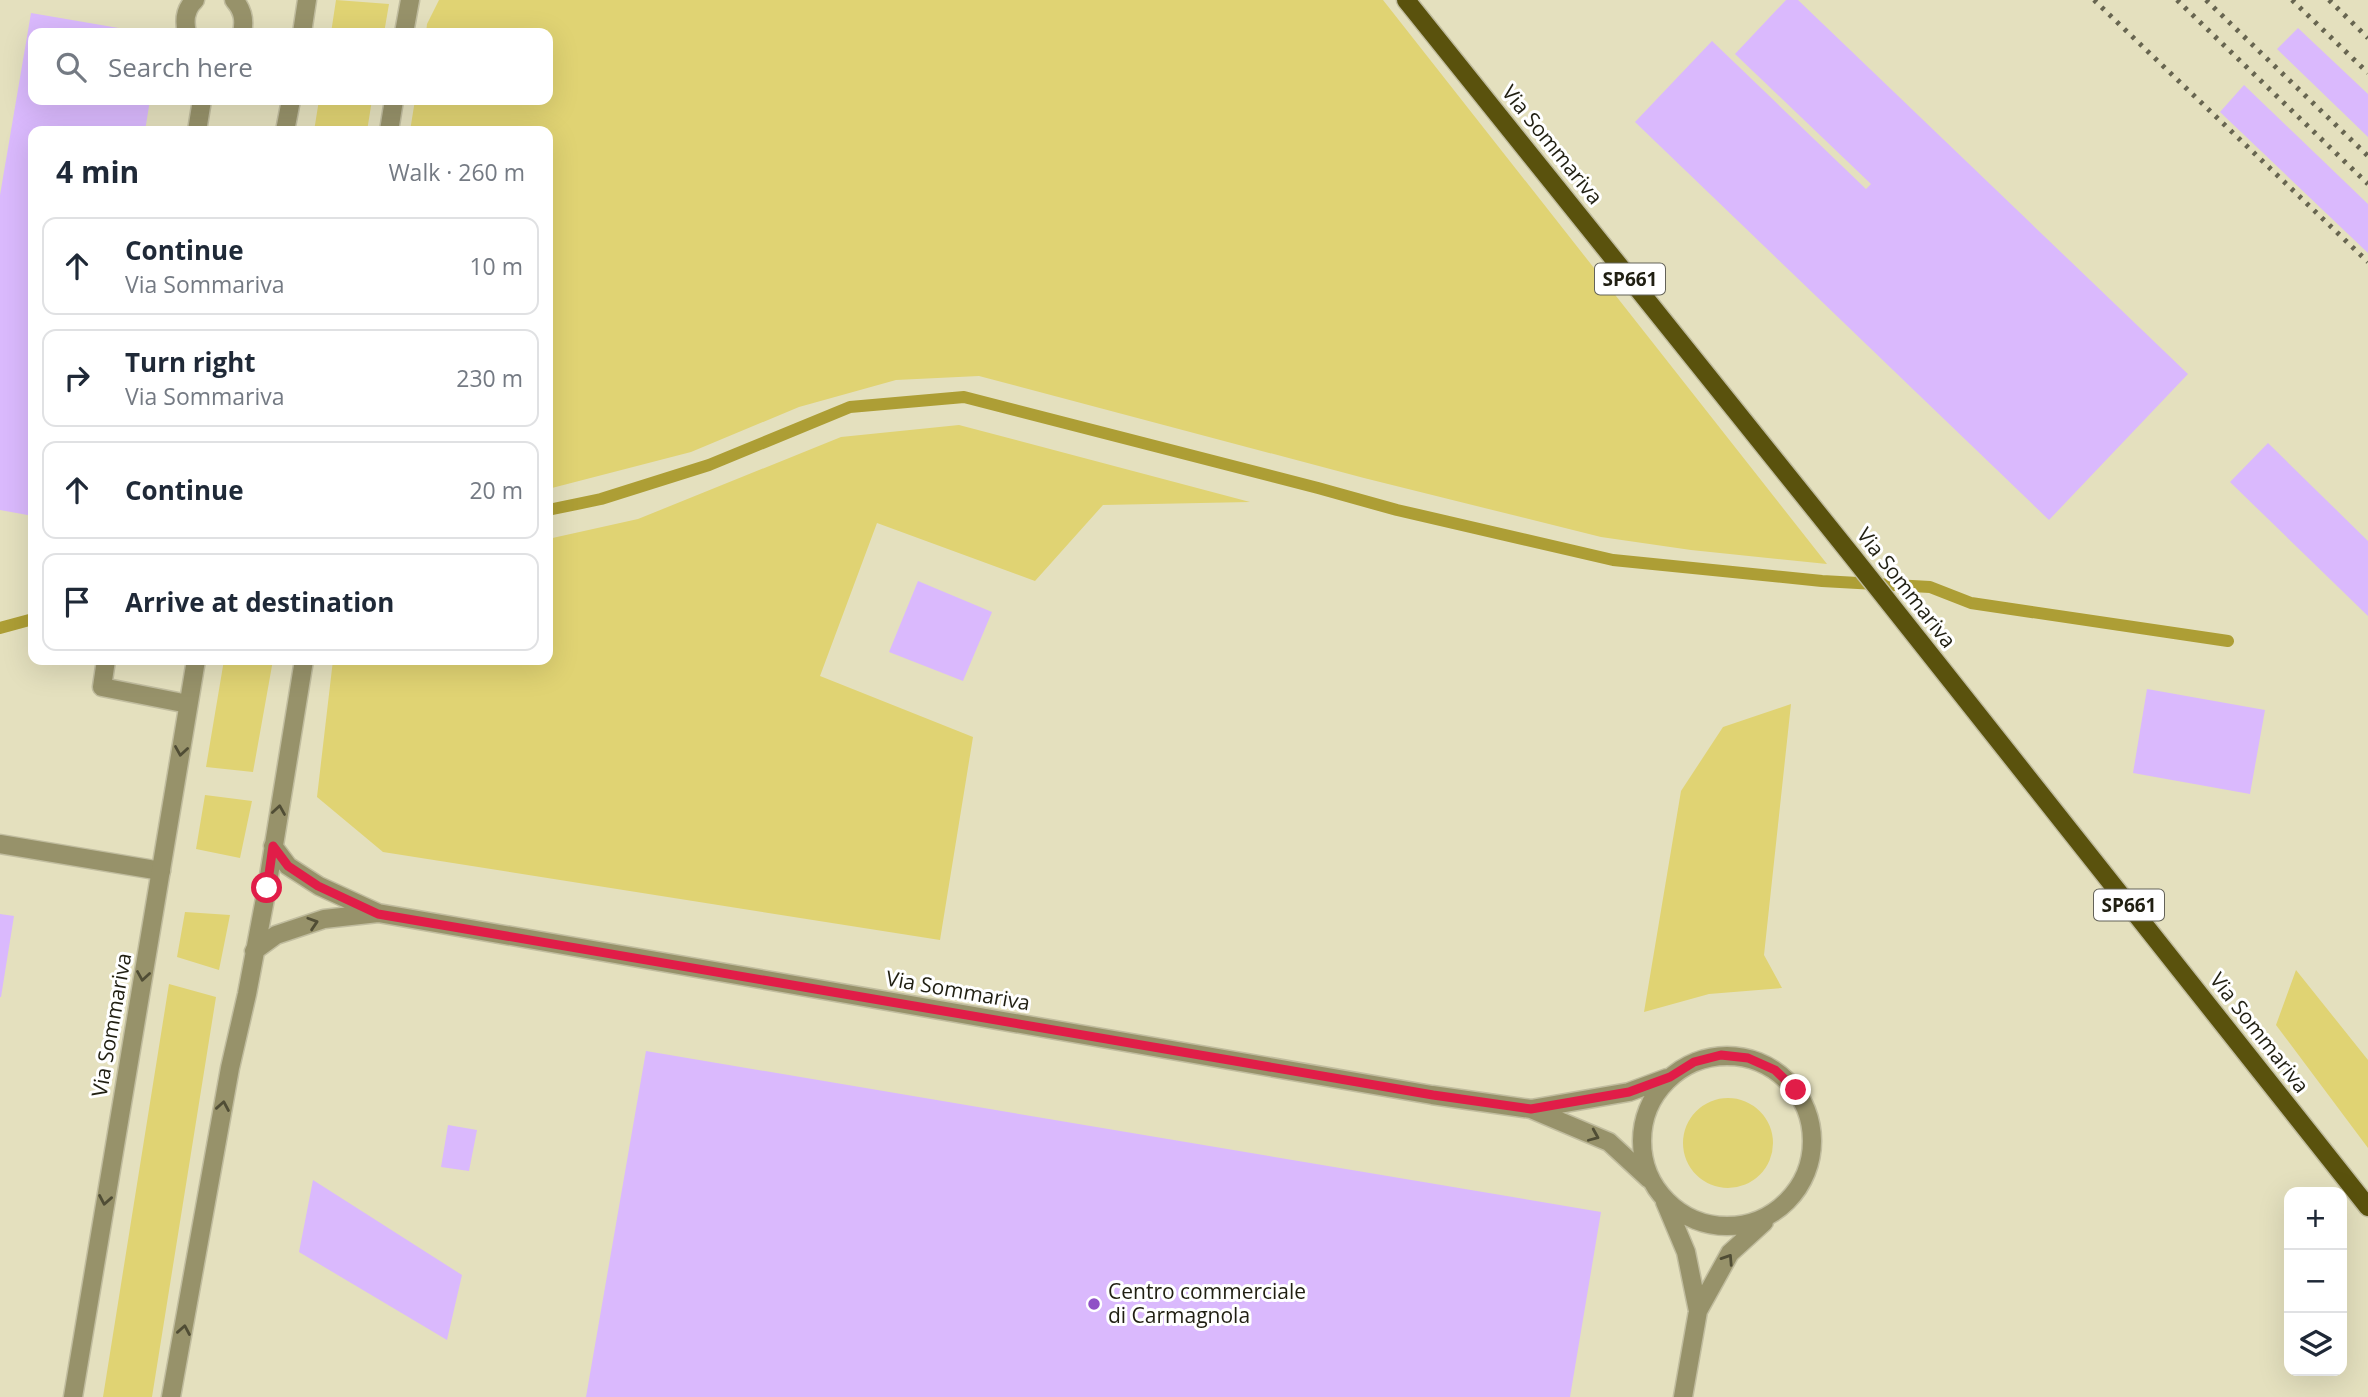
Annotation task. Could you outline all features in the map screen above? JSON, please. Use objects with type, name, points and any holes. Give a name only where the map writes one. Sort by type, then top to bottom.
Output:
[{"type":"main road","name":"Via Sommariva","points":[[1406,0],[1853,557],[2368,1207]]},
{"type":"street","points":[[186,28],[186,13],[195,0]]},
{"type":"street","points":[[234,0],[242,10],[243,28]]},
{"type":"street","points":[[303,28],[307,0]]},
{"type":"street","points":[[405,28],[410,0]]},
{"type":"street","points":[[198,126],[201,105]]},
{"type":"street","points":[[286,126],[290,105]]},
{"type":"street","points":[[390,126],[393,105]]},
{"type":"street","points":[[105,665],[102,687],[188,704]]},
{"type":"street","name":"Via Sommariva","points":[[73,1397],[195,665]]},
{"type":"street","points":[[171,1397],[273,846],[302,665]]},
{"type":"street","points":[[0,844],[161,871]]},
{"type":"street","name":"Via Sommariva","points":[[273,846],[288,866],[318,886],[378,914]]},
{"type":"street","name":"Via Sommariva","points":[[254,951],[276,935],[324,919],[378,914],[1419,1093],[1531,1109],[1609,1142],[1650,1179]]},
{"type":"street","points":[[1684,1397],[1698,1311],[1730,1253],[1792,1197],[1807,1172],[1813,1144],[1809,1115],[1796,1090],[1775,1070],[1748,1058],[1721,1055],[1694,1062],[1670,1077],[1653,1098],[1643,1125],[1641,1152],[1650,1179],[1665,1202],[1686,1252],[1698,1311]]},
{"type":"street","name":"Via Sommariva","points":[[1531,1109],[1629,1092],[1670,1077]]},
{"type":"street","points":[[1665,1202],[1688,1218],[1714,1226],[1743,1226],[1770,1216]]},
{"type":"shaded area","points":[[336,0],[389,4],[385,28],[332,28]]},
{"type":"shaded area","points":[[439,0],[1383,0],[1827,564],[1691,550],[1601,537],[1364,478],[979,376],[896,380],[799,407],[691,452],[553,488],[553,126],[411,126],[414,105],[553,105],[553,28],[427,28]]},
{"type":"shaded area","points":[[318,105],[371,105],[368,126],[315,126]]},
{"type":"shaded area","points":[[959,425],[1250,502],[1103,505],[1035,581],[877,523],[820,676],[973,737],[940,940],[383,852],[317,797],[332,665],[553,665],[553,538],[638,519],[841,437]]},
{"type":"shaded area","points":[[223,665],[272,665],[253,772],[206,767]]},
{"type":"shaded area","points":[[1791,704],[1764,955],[1782,988],[1709,994],[1644,1012],[1681,791],[1723,727]]},
{"type":"shaded area","points":[[205,795],[252,801],[240,858],[196,849]]},
{"type":"shaded area","points":[[185,912],[230,915],[219,970],[177,957]]},
{"type":"shaded area","points":[[2296,970],[2368,1060],[2368,1148],[2276,1025]]},
{"type":"shaded area","points":[[169,984],[216,997],[152,1397],[103,1397]]},
{"type":"shaded area","points":[[1728,1098],[1745,1102],[1760,1111],[1769,1126],[1773,1143],[1769,1160],[1760,1175],[1745,1184],[1728,1188],[1711,1184],[1696,1175],[1687,1160],[1683,1143],[1687,1126],[1696,1111],[1711,1102]]},
{"type":"building","points":[[1786,0],[1798,0],[2188,374],[2049,520],[1635,122],[1712,41],[1866,189],[1871,184],[1735,54]]},
{"type":"building","points":[[31,13],[119,28],[28,28]]},
{"type":"building","points":[[2298,28],[2368,94],[2368,137],[2277,49]]},
{"type":"building","points":[[28,31],[28,105],[149,105],[146,126],[28,126],[28,515],[0,510],[0,195]]},
{"type":"building","points":[[2244,85],[2368,204],[2368,253],[2220,112]]},
{"type":"building","points":[[2268,443],[2368,541],[2368,616],[2230,482]]},
{"type":"building","points":[[918,581],[992,612],[963,681],[889,652]]},
{"type":"building","points":[[2147,689],[2265,710],[2250,794],[2133,773]]},
{"type":"building","points":[[0,914],[14,916],[1,997],[0,997]]},
{"type":"building","name":"Centro commerciale di Carmagnola","points":[[646,1051],[1601,1212],[1570,1397],[586,1397]]},
{"type":"building","points":[[448,1125],[477,1130],[469,1171],[441,1167]]},
{"type":"building","points":[[313,1180],[462,1275],[447,1340],[299,1252]]},
{"type":"waterway","points":[[553,509],[601,499],[709,465],[850,407],[964,397],[1397,510],[1613,560],[1822,581],[1930,587],[1971,603],[2228,641]]},
{"type":"waterway","points":[[0,628],[28,620]]},
{"type":"railway","points":[[2094,0],[2368,262]]},
{"type":"railway","points":[[2177,0],[2368,184]]},
{"type":"railway","points":[[2206,0],[2368,156]]},
{"type":"railway","points":[[2292,0],[2368,73]]},
{"type":"railway","points":[[2329,0],[2368,38]]},
{"type":"place","name":"Centro commerciale di Carmagnola","points":[[1094,1304]]},
{"type":"route","points":[[267,888],[273,846],[288,866],[318,886],[378,914],[1433,1095],[1531,1109],[1629,1092],[1670,1077],[1694,1062],[1721,1055],[1748,1058],[1775,1070],[1796,1090]]}]
